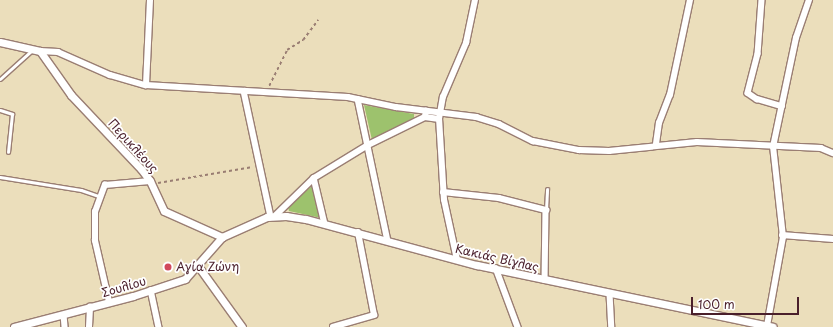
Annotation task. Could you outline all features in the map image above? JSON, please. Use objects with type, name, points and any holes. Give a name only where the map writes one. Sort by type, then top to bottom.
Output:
[{"type":"street","points":[[146,85],[150,0]]},
{"type":"street","points":[[457,260],[443,192],[439,112],[465,48],[475,0]]},
{"type":"street","points":[[656,144],[659,123],[670,95],[690,0]]},
{"type":"street","points":[[762,0],[758,54],[748,92],[757,99],[782,106]]},
{"type":"street","points":[[771,327],[782,235],[773,147],[796,38],[809,0]]},
{"type":"street","points":[[0,42],[36,50],[58,52],[84,61],[110,75],[146,85],[358,99],[426,111],[476,117],[499,124],[533,141],[579,150],[609,152],[656,144],[697,142],[773,147],[821,148],[833,154]]},
{"type":"street","name":"Περικλέους","points":[[36,50],[71,95],[151,182],[164,211],[222,237]]},
{"type":"street","points":[[244,91],[259,166],[273,216],[314,178],[368,144],[425,117],[439,119]]},
{"type":"street","points":[[358,99],[388,241]]},
{"type":"street","points":[[425,117],[426,111]]},
{"type":"street","points":[[314,178],[325,224]]},
{"type":"street","points":[[109,302],[95,241],[95,212],[100,197],[105,185],[151,182]]},
{"type":"street","points":[[443,192],[499,198],[546,210],[545,280]]},
{"type":"street","name":"Κακιάς Βίγλας","points":[[222,237],[243,226],[273,216],[297,217],[457,260],[610,294],[771,327]]},
{"type":"street","points":[[333,327],[374,315],[358,233]]},
{"type":"street","points":[[782,235],[833,239]]},
{"type":"street","name":"Σουλίου","points":[[14,327],[31,325],[185,279],[222,237]]},
{"type":"street","points":[[198,266],[242,327]]},
{"type":"street","points":[[496,268],[518,327]]},
{"type":"street","points":[[151,290],[159,327]]},
{"type":"street","points":[[610,294],[612,327]]},
{"type":"street","points":[[89,327],[90,308]]},
{"type":"street","points":[[64,315],[65,327]]},
{"type":"lane","points":[[0,79],[36,50]]},
{"type":"lane","points":[[0,110],[12,114],[8,152]]},
{"type":"lane","points":[[0,177],[81,190],[100,197]]},
{"type":"lane","points":[[546,210],[547,189]]},
{"type":"path","points":[[268,92],[287,50],[303,40],[318,20]]},
{"type":"path","points":[[151,182],[259,166]]},
{"type":"green space","points":[[364,105],[414,114],[414,120],[372,140]]},
{"type":"green space","points":[[313,185],[321,218],[289,211],[288,207]]},
{"type":"place","name":"Αγία Ζώνη","points":[[168,267]]}]
